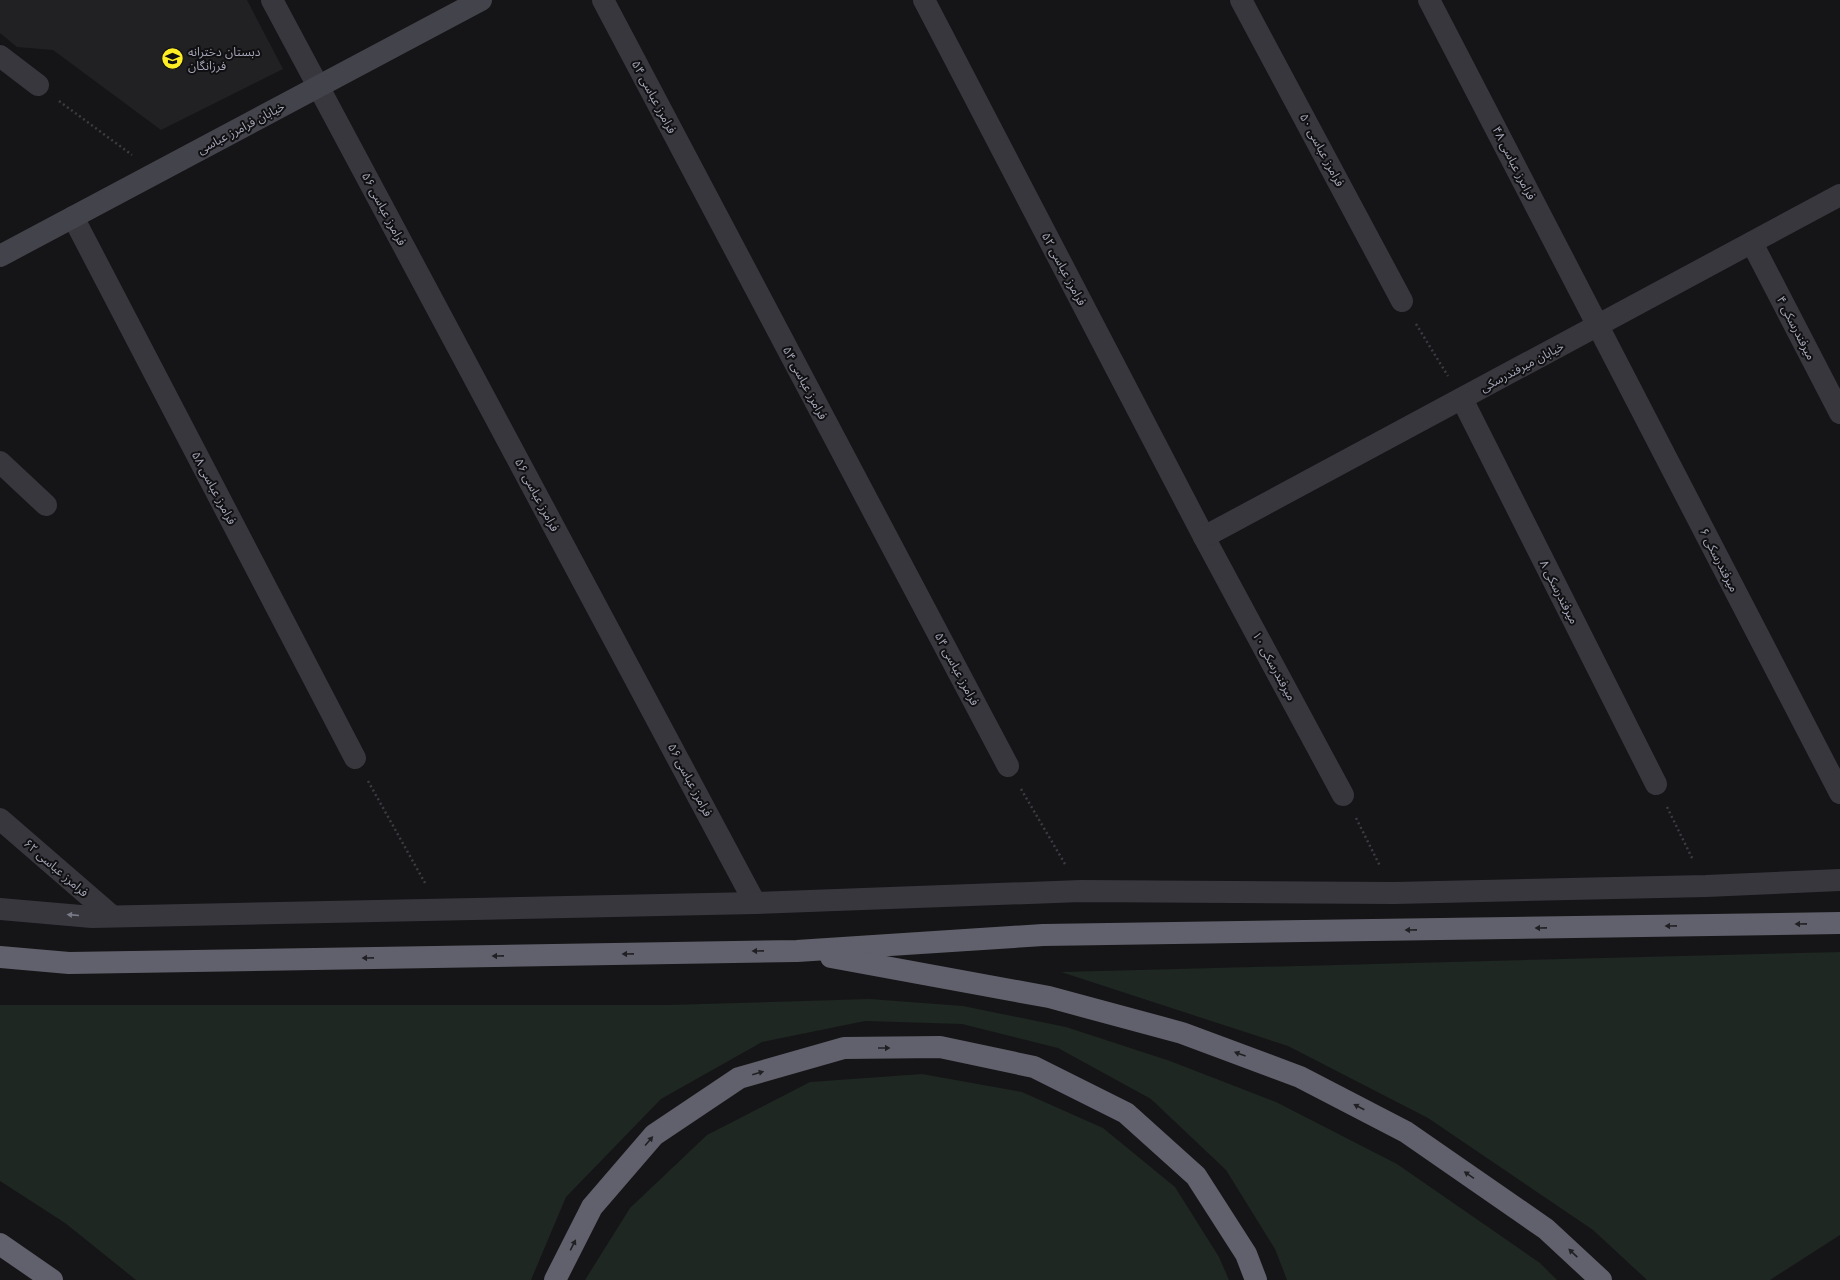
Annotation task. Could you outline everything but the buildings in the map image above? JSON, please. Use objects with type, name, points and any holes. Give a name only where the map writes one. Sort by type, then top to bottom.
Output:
[{"type":"highway","points":[[0,957],[69,963],[797,951],[1043,935],[1840,923]]},
{"type":"highway","points":[[797,951],[1048,997],[1182,1033],[1300,1077],[1406,1132],[1546,1229],[1601,1280]]},
{"type":"highway","points":[[555,1280],[592,1207],[654,1135],[739,1078],[844,1048],[932,1047],[940,1047],[1034,1067],[1126,1113],[1196,1176],[1246,1254],[1256,1280]]},
{"type":"highway","points":[[0,1244],[52,1280]]},
{"type":"highway","points":[[0,1259],[26,1280]]},
{"type":"street","name":"فرامرز عباسی ۵۶","points":[[272,0],[755,903]]},
{"type":"street","name":"خیابان فرامرز عباسی","points":[[0,256],[482,0]]},
{"type":"street","name":"فرامرز عباسی ۵۴","points":[[603,0],[1008,766]]},
{"type":"street","name":"فرامرز عباسی ۵۲","points":[[924,0],[1204,537]]},
{"type":"street","name":"فرامرز عباسی ۵۰","points":[[1241,0],[1402,301]]},
{"type":"street","name":"فرامرز عباسی ۴۸","points":[[1430,0],[1599,326]]},
{"type":"street","points":[[0,56],[38,85]]},
{"type":"street","name":"خیابان میرفندرسکی","points":[[1204,537],[1599,326],[1840,195]]},
{"type":"street","name":"فرامرز عباسی ۵۸","points":[[73,217],[355,758]]},
{"type":"street","name":"میرفندرسکی ۴","points":[[1752,243],[1840,413]]},
{"type":"street","name":"میرفندرسکی ۶","points":[[1599,326],[1840,793]]},
{"type":"street","name":"میرفندرسکی ۸","points":[[1462,399],[1656,784]]},
{"type":"street","points":[[0,462],[46,505]]},
{"type":"street","name":"میرفندرسکی ۱۰","points":[[1204,537],[1343,794]]},
{"type":"street","name":"فرامرز عباسی ۶۲","points":[[0,819],[112,916]]},
{"type":"street","points":[[0,909],[92,917],[439,908],[755,903],[1081,892],[1394,893],[1706,886],[1840,880]]},
{"type":"path","points":[[38,85],[156,173]]},
{"type":"path","points":[[1402,301],[1462,399]]},
{"type":"path","points":[[355,758],[439,908]]},
{"type":"path","points":[[1008,766],[1081,892]]},
{"type":"path","points":[[1656,784],[1706,886]]},
{"type":"path","points":[[1343,794],[1394,893]]},
{"type":"shaded area","name":"دبستان دخترانه فرزانگان","points":[[0,0],[247,0],[283,69],[161,130],[53,50],[17,47],[0,33]]},
{"type":"shaded area","points":[[1840,952],[1840,1235],[1770,1280],[1647,1280],[1593,1230],[1428,1118],[1288,1046],[1061,972]]},
{"type":"shaded area","points":[[870,999],[963,1006],[1066,1027],[1170,1061],[1276,1102],[1397,1164],[1540,1263],[1557,1280],[1287,1280],[1275,1249],[1226,1170],[1151,1099],[1058,1048],[962,1024],[865,1021],[762,1042],[661,1099],[566,1197],[531,1280],[136,1280],[65,1223],[0,1181],[0,1005],[667,1005]]},
{"type":"shaded area","points":[[922,1074],[1022,1092],[1103,1128],[1175,1187],[1219,1257],[1229,1280],[585,1280],[630,1208],[707,1135],[810,1082]]},
{"type":"place","name":"دبستان دخترانه فرزانگان","points":[[172,59]]}]
